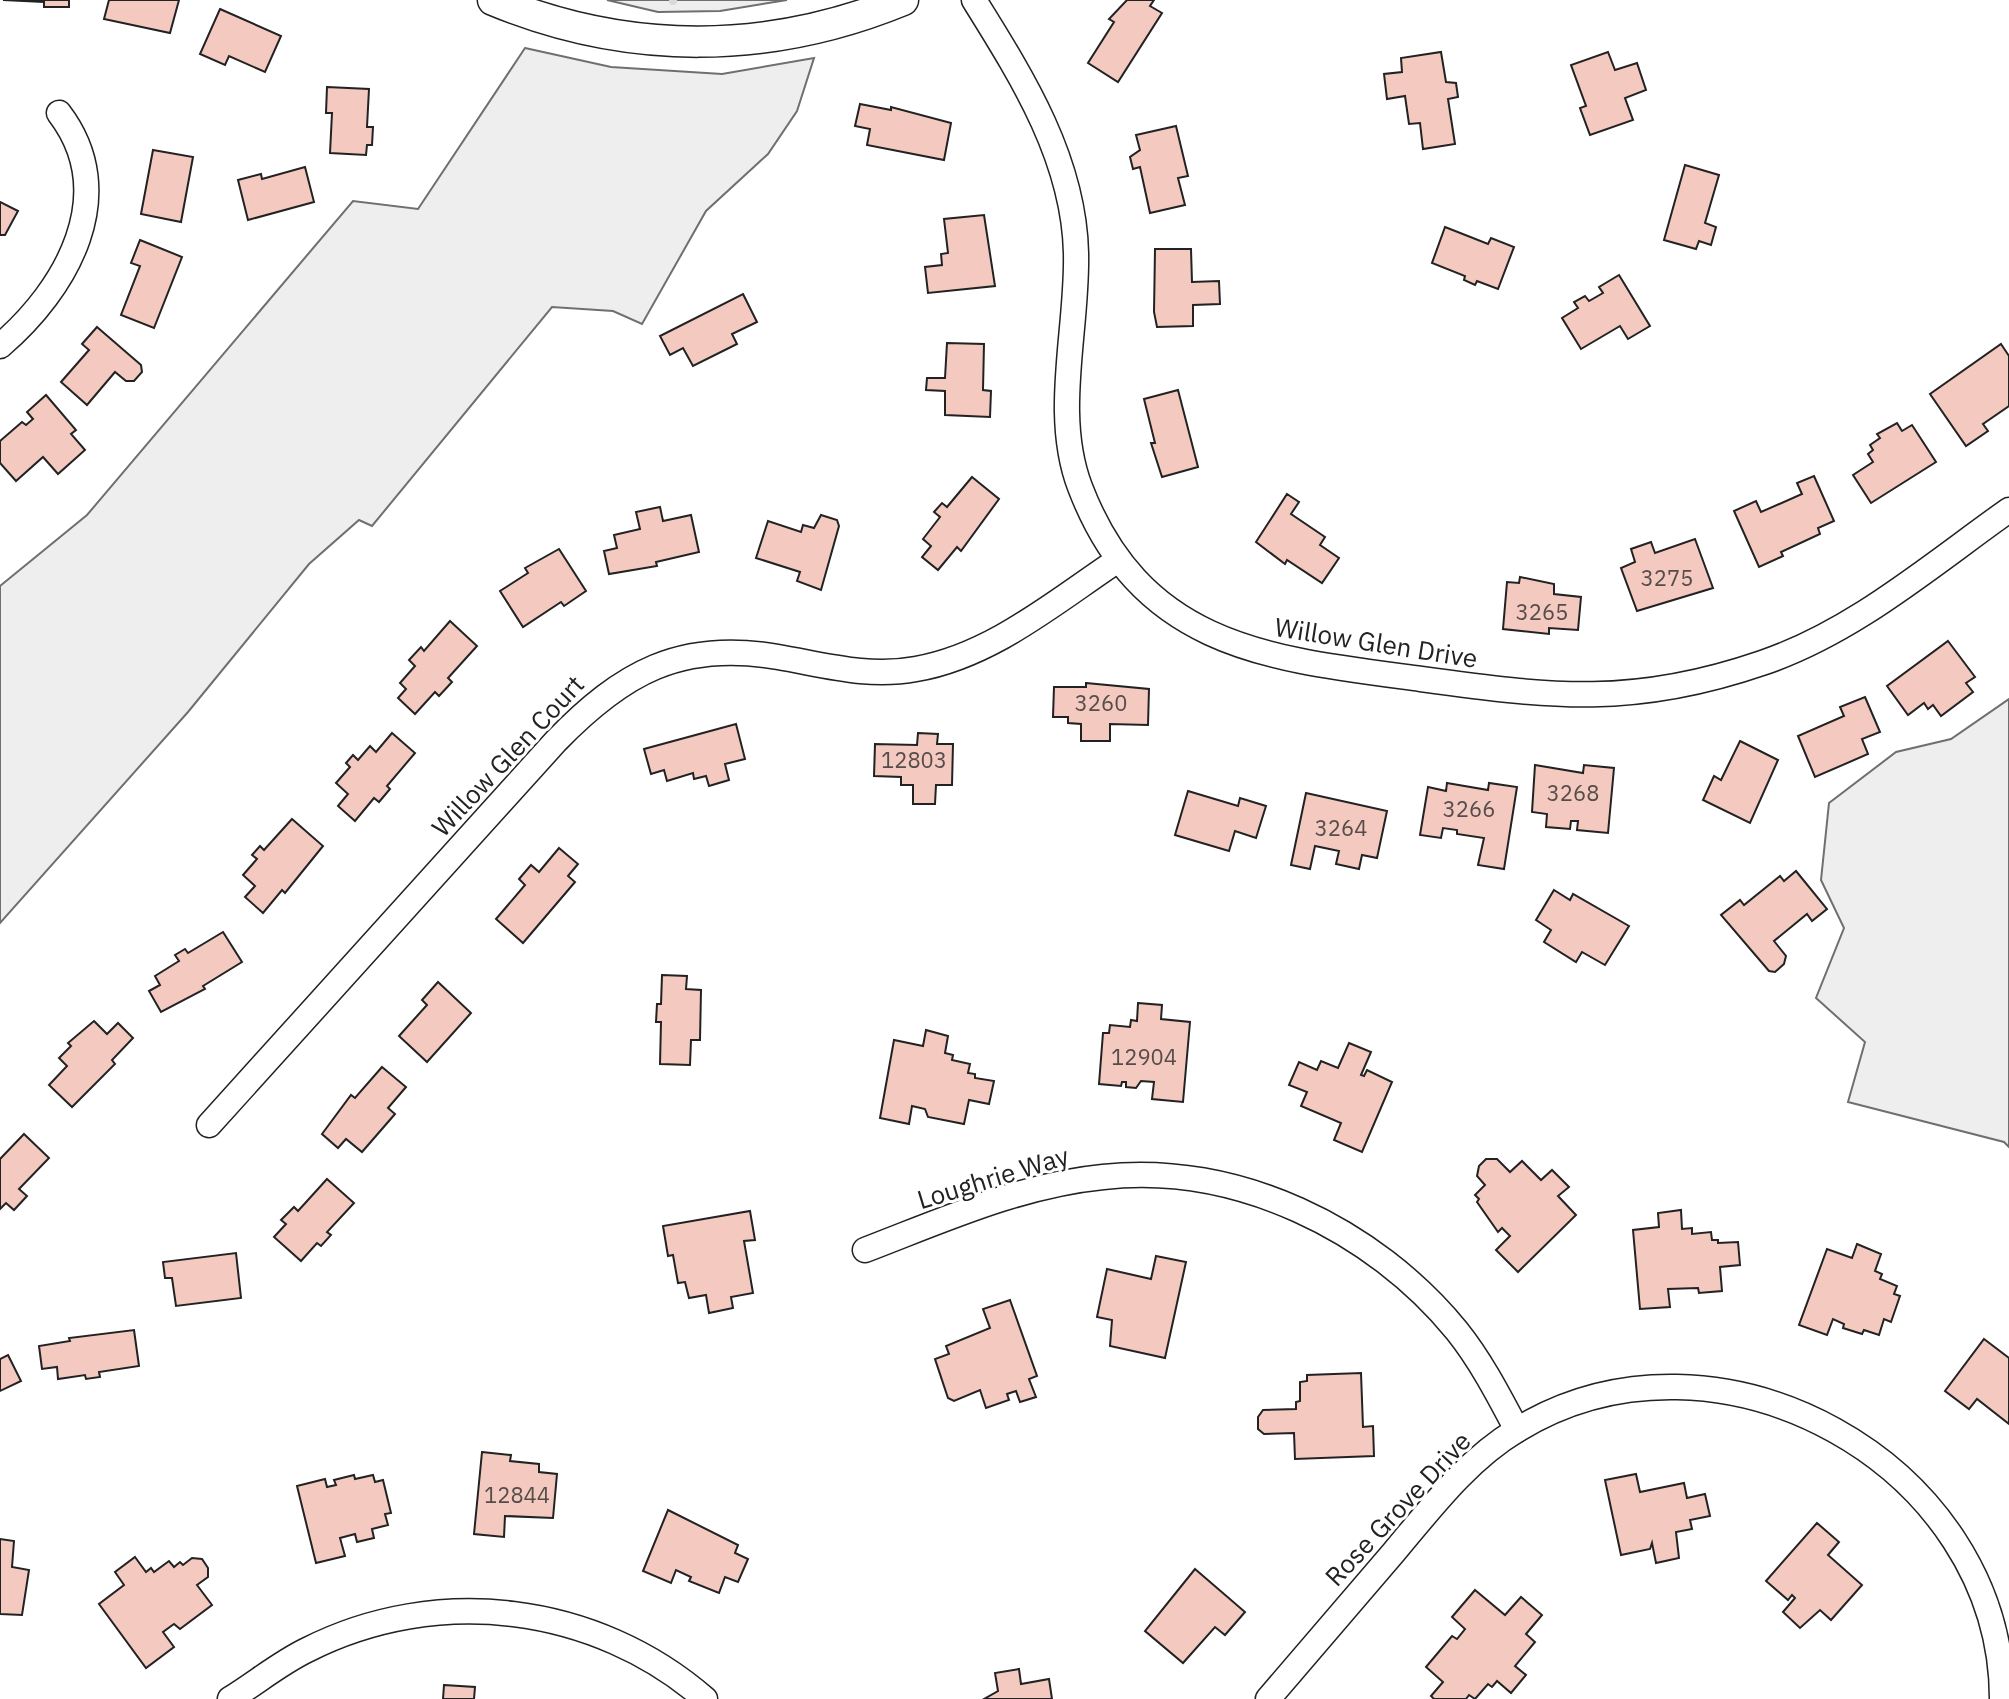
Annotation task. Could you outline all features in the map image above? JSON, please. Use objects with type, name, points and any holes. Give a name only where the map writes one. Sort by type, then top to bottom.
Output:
[{"type":"street","points":[[493,0],[541,20],[666,43],[711,43],[809,31],[903,0]]},
{"type":"street","name":"Willow Glen Drive","points":[[974,0],[1039,111],[1059,161],[1076,249],[1075,321],[1067,412],[1070,450],[1090,509],[1118,560],[1147,590],[1180,616],[1220,639],[1261,654],[1300,663],[1533,695],[1615,695],[1714,678],[1767,661],[1822,636],[1875,606],[2009,510]]},
{"type":"street","points":[[0,346],[47,300],[65,272],[77,240],[86,178],[82,153],[72,130],[59,113]]},
{"type":"street","name":"Willow Glen Court","points":[[209,1125],[556,741],[591,705],[631,676],[665,662],[738,653],[776,656],[838,670],[877,673],[915,670],[953,661],[991,644],[1118,560]]},
{"type":"street","name":"Loughrie Way","points":[[865,1250],[1006,1198],[1104,1176],[1166,1176],[1243,1190],[1281,1203],[1349,1235],[1411,1282],[1473,1352],[1517,1430]]},
{"type":"street","name":"Rose Grove Drive","points":[[1268,1699],[1463,1472],[1517,1430],[1544,1416],[1613,1394],[1688,1388],[1760,1399],[1849,1436],[1899,1475],[1924,1502],[1964,1558],[1991,1625],[2002,1699]]},
{"type":"street","points":[[230,1699],[307,1650],[337,1638],[400,1618],[457,1611],[525,1614],[586,1630],[645,1657],[705,1699]]},
{"type":"shaded area","points":[[607,0],[787,0],[720,11],[658,12]]},
{"type":"shaded area","points":[[525,48],[611,67],[722,74],[814,58],[797,111],[768,154],[706,211],[642,324],[613,311],[552,307],[372,526],[359,520],[309,564],[188,712],[0,923],[0,586],[87,515],[353,201],[418,209]]},
{"type":"shaded area","points":[[2009,699],[2009,1147],[2004,1142],[1848,1102],[1865,1042],[1816,998],[1844,928],[1821,880],[1829,803],[1896,752],[1951,739]]},
{"type":"building","points":[[3,0],[69,0],[69,7],[44,7],[44,2]]},
{"type":"building","points":[[109,0],[179,0],[170,33],[104,19]]},
{"type":"building","points":[[1127,0],[1154,0],[1150,6],[1162,13],[1118,82],[1088,63],[1114,22],[1109,19]]},
{"type":"building","points":[[220,9],[281,36],[265,72],[229,56],[225,65],[200,54]]},
{"type":"building","points":[[1441,52],[1446,82],[1456,83],[1458,97],[1448,99],[1455,144],[1423,149],[1420,123],[1409,124],[1405,96],[1387,99],[1384,74],[1402,72],[1401,58]]},
{"type":"building","points":[[1608,52],[1615,70],[1637,63],[1646,90],[1625,98],[1633,120],[1590,135],[1580,108],[1586,106],[1571,65]]},
{"type":"building","points":[[327,87],[369,89],[367,127],[373,127],[372,145],[367,145],[366,155],[330,153],[332,113],[326,113]]},
{"type":"building","points":[[860,104],[891,110],[891,107],[951,123],[944,160],[867,145],[870,129],[855,126]]},
{"type":"building","points":[[1176,126],[1188,176],[1178,178],[1185,205],[1150,213],[1140,167],[1133,169],[1130,157],[1140,150],[1136,135]]},
{"type":"building","points":[[153,150],[193,157],[181,222],[141,214]]},
{"type":"building","points":[[1685,165],[1719,175],[1705,223],[1716,227],[1711,245],[1699,241],[1696,249],[1664,240]]},
{"type":"building","points":[[305,167],[314,202],[248,220],[238,180],[261,174],[262,179]]},
{"type":"building","points":[[0,202],[18,211],[5,235],[0,235]]},
{"type":"building","points":[[984,215],[995,286],[928,293],[925,267],[942,265],[941,254],[948,253],[944,219]]},
{"type":"building","points":[[1445,227],[1488,244],[1491,238],[1514,247],[1498,289],[1477,281],[1475,285],[1464,280],[1465,276],[1432,263]]},
{"type":"building","points":[[140,240],[182,257],[154,328],[121,315],[140,266],[131,263]]},
{"type":"building","points":[[1155,249],[1191,249],[1192,282],[1219,281],[1220,304],[1193,305],[1193,326],[1157,327],[1154,312]]},
{"type":"building","points":[[1619,275],[1650,326],[1628,339],[1620,326],[1581,349],[1562,318],[1578,308],[1574,302],[1585,296],[1589,301],[1603,293],[1599,287]]},
{"type":"building","points":[[743,294],[757,322],[732,334],[737,344],[693,366],[683,348],[670,355],[660,336]]},
{"type":"building","points":[[97,327],[141,365],[142,372],[134,381],[126,381],[115,372],[87,405],[61,382],[89,350],[82,344]]},
{"type":"building","points":[[947,343],[984,344],[983,390],[991,391],[990,417],[945,415],[945,391],[926,390],[927,378],[945,378]]},
{"type":"building","points":[[2001,344],[2009,356],[2009,406],[1983,424],[1988,431],[1966,446],[1930,394]]},
{"type":"building","points":[[1178,390],[1198,467],[1162,477],[1151,443],[1155,443],[1144,399]]},
{"type":"building","points":[[46,395],[76,430],[71,434],[85,450],[58,474],[43,457],[16,481],[0,463],[0,441],[22,422],[26,425],[33,419],[27,412]]},
{"type":"building","points":[[1897,423],[1902,431],[1912,425],[1936,462],[1871,503],[1853,475],[1873,462],[1868,454],[1873,450],[1870,445],[1880,438],[1877,434]]},
{"type":"building","points":[[1814,476],[1834,521],[1818,528],[1820,534],[1781,552],[1783,556],[1759,567],[1734,511],[1756,501],[1761,512],[1802,494],[1797,483]]},
{"type":"building","points":[[972,477],[999,499],[961,551],[957,547],[938,570],[922,557],[931,546],[923,539],[940,517],[934,512],[942,503],[947,507]]},
{"type":"building","points":[[1287,494],[1299,502],[1291,514],[1325,537],[1320,545],[1339,558],[1322,583],[1287,560],[1285,564],[1256,542]]},
{"type":"building","points":[[660,507],[663,521],[691,515],[699,552],[656,562],[657,566],[609,574],[604,551],[617,548],[614,535],[640,529],[636,512]]},
{"type":"building","points":[[821,515],[837,520],[839,526],[821,590],[797,581],[800,572],[756,558],[768,521],[801,532],[803,525],[814,528]]},
{"type":"building","points":[[1695,539],[1713,588],[1637,611],[1621,568],[1635,562],[1631,549],[1651,542],[1655,553]]},
{"type":"building","points":[[559,549],[586,591],[564,606],[561,602],[523,627],[500,591],[528,573],[525,568]]},
{"type":"building","points":[[1520,577],[1554,584],[1554,594],[1581,597],[1578,630],[1549,628],[1549,634],[1503,629],[1507,582],[1519,583]]},
{"type":"building","points":[[450,621],[477,646],[448,678],[452,682],[439,696],[435,692],[415,714],[398,698],[406,689],[400,683],[415,666],[409,660],[421,647],[424,651]]},
{"type":"building","points":[[1948,641],[1975,677],[1966,683],[1973,692],[1941,716],[1933,705],[1928,709],[1924,703],[1908,715],[1887,686]]},
{"type":"building","points":[[1086,683],[1149,689],[1148,725],[1110,724],[1110,741],[1081,741],[1081,724],[1068,723],[1068,717],[1053,717],[1054,687],[1086,687]]},
{"type":"building","points":[[1865,697],[1880,732],[1862,739],[1868,754],[1815,777],[1798,736],[1844,716],[1840,707]]},
{"type":"building","points":[[736,724],[745,759],[725,764],[729,780],[709,786],[706,776],[694,779],[693,773],[667,781],[664,770],[651,774],[644,749]]},
{"type":"building","points":[[392,733],[415,753],[387,786],[390,789],[379,802],[374,798],[355,821],[338,806],[348,794],[336,783],[350,767],[346,763],[353,755],[358,760],[370,746],[376,752]]},
{"type":"building","points":[[918,733],[938,734],[937,744],[953,744],[952,785],[936,785],[935,804],[913,804],[913,785],[901,785],[901,777],[874,776],[875,744],[917,745]]},
{"type":"building","points":[[1740,741],[1778,760],[1750,823],[1703,800],[1714,776],[1721,780]]},
{"type":"building","points":[[1535,765],[1583,773],[1584,765],[1614,768],[1608,833],[1577,830],[1578,821],[1571,821],[1570,829],[1546,827],[1547,814],[1532,812]]},
{"type":"building","points":[[1447,783],[1488,790],[1489,783],[1517,787],[1504,869],[1478,865],[1484,838],[1457,834],[1457,830],[1443,828],[1441,838],[1420,835],[1428,787],[1446,791]]},
{"type":"building","points":[[1188,791],[1238,806],[1240,798],[1266,806],[1256,838],[1235,831],[1229,851],[1175,835]]},
{"type":"building","points":[[1306,793],[1387,811],[1377,858],[1362,855],[1359,869],[1336,864],[1339,851],[1315,846],[1310,869],[1291,865]]},
{"type":"building","points":[[292,819],[323,846],[285,893],[282,890],[263,913],[245,897],[255,886],[243,875],[257,859],[252,855],[260,846],[264,850]]},
{"type":"building","points":[[559,848],[578,864],[568,876],[575,882],[523,943],[496,919],[525,885],[519,879],[531,865],[539,872]]},
{"type":"building","points":[[1796,871],[1827,909],[1812,921],[1807,914],[1774,941],[1786,956],[1784,964],[1775,972],[1769,971],[1721,915],[1740,900],[1744,905],[1780,876],[1784,881]]},
{"type":"building","points":[[1554,890],[1570,900],[1573,894],[1629,926],[1605,965],[1582,952],[1576,962],[1544,942],[1551,930],[1536,920]]},
{"type":"building","points":[[223,932],[242,962],[203,986],[205,989],[161,1012],[149,991],[160,985],[155,976],[179,961],[175,955],[185,949],[188,953]]},
{"type":"building","points":[[662,975],[687,976],[686,989],[701,990],[700,1040],[691,1040],[690,1065],[660,1064],[661,1022],[656,1022],[657,1004],[661,1004]]},
{"type":"building","points":[[438,982],[471,1013],[427,1062],[399,1036],[427,1005],[422,1000]]},
{"type":"building","points":[[1138,1003],[1162,1005],[1161,1019],[1190,1022],[1183,1102],[1152,1099],[1154,1082],[1141,1081],[1136,1088],[1126,1087],[1126,1082],[1122,1082],[1121,1086],[1099,1084],[1103,1033],[1109,1033],[1110,1025],[1130,1027],[1131,1020],[1137,1021]]},
{"type":"building","points":[[94,1021],[107,1034],[118,1023],[133,1038],[112,1060],[115,1064],[72,1107],[49,1085],[67,1066],[59,1058],[71,1046],[68,1043]]},
{"type":"building","points":[[926,1030],[948,1036],[945,1053],[953,1055],[952,1060],[970,1064],[968,1073],[975,1074],[975,1078],[994,1081],[989,1104],[969,1100],[964,1124],[928,1117],[925,1109],[912,1106],[909,1124],[880,1118],[894,1040],[923,1046]]},
{"type":"building","points":[[1349,1043],[1371,1052],[1361,1075],[1364,1076],[1367,1070],[1392,1082],[1362,1152],[1334,1140],[1341,1123],[1301,1106],[1307,1092],[1289,1085],[1299,1062],[1317,1070],[1321,1061],[1338,1068]]},
{"type":"building","points":[[382,1067],[406,1087],[388,1108],[395,1114],[362,1152],[346,1139],[338,1148],[322,1134],[351,1095],[355,1098]]},
{"type":"building","points":[[24,1134],[49,1158],[19,1189],[27,1196],[14,1210],[6,1203],[0,1209],[0,1159]]},
{"type":"building","points":[[1486,1159],[1497,1159],[1510,1172],[1522,1161],[1541,1180],[1552,1170],[1569,1187],[1558,1196],[1576,1215],[1518,1272],[1496,1250],[1510,1236],[1502,1228],[1498,1232],[1475,1195],[1485,1185],[1477,1176],[1479,1166]]},
{"type":"building","points":[[327,1179],[354,1203],[327,1232],[331,1235],[321,1246],[317,1243],[301,1261],[274,1237],[286,1224],[281,1220],[294,1207],[298,1211]]},
{"type":"building","points":[[1681,1210],[1682,1229],[1692,1228],[1692,1234],[1711,1232],[1712,1240],[1718,1240],[1718,1243],[1738,1242],[1740,1265],[1720,1267],[1722,1291],[1699,1293],[1698,1288],[1668,1289],[1670,1307],[1640,1309],[1633,1230],[1659,1227],[1658,1213]]},
{"type":"building","points":[[750,1211],[755,1240],[744,1241],[753,1293],[731,1297],[733,1308],[709,1313],[706,1295],[689,1298],[685,1282],[678,1283],[673,1255],[668,1256],[663,1226]]},
{"type":"building","points":[[1857,1244],[1881,1254],[1875,1271],[1882,1274],[1880,1279],[1897,1286],[1894,1294],[1900,1296],[1891,1322],[1884,1319],[1879,1335],[1843,1328],[1844,1324],[1833,1319],[1827,1335],[1799,1325],[1827,1249],[1852,1258]]},
{"type":"building","points":[[236,1253],[241,1298],[176,1306],[172,1278],[165,1278],[163,1262]]},
{"type":"building","points":[[1156,1256],[1186,1262],[1165,1358],[1110,1346],[1112,1320],[1097,1317],[1107,1269],[1151,1279]]},
{"type":"building","points":[[1010,1300],[1037,1376],[1029,1379],[1036,1397],[1020,1402],[1016,1391],[1007,1394],[1009,1400],[986,1408],[980,1390],[954,1401],[948,1398],[935,1359],[949,1354],[946,1346],[990,1328],[983,1309]]},
{"type":"building","points":[[134,1330],[139,1366],[99,1372],[100,1377],[86,1379],[85,1375],[58,1379],[57,1367],[42,1369],[39,1346],[70,1341],[69,1338]]},
{"type":"building","points":[[1984,1339],[2009,1358],[2009,1424],[1977,1399],[1969,1409],[1945,1391]]},
{"type":"building","points":[[8,1355],[21,1381],[0,1391],[0,1359]]},
{"type":"building","points":[[1361,1373],[1363,1427],[1373,1426],[1374,1456],[1295,1459],[1294,1433],[1264,1434],[1258,1429],[1258,1417],[1263,1410],[1296,1409],[1296,1402],[1300,1401],[1300,1382],[1307,1381],[1307,1375]]},
{"type":"building","points":[[482,1452],[511,1455],[510,1461],[539,1464],[539,1472],[557,1474],[553,1518],[505,1516],[504,1537],[474,1534]]},
{"type":"building","points":[[1636,1474],[1640,1492],[1684,1483],[1687,1498],[1705,1494],[1710,1516],[1690,1520],[1692,1529],[1676,1532],[1679,1558],[1656,1563],[1652,1543],[1650,1549],[1621,1555],[1605,1480]]},
{"type":"building","points":[[354,1475],[355,1479],[373,1475],[375,1482],[383,1480],[391,1513],[385,1514],[388,1525],[372,1529],[374,1538],[357,1542],[355,1534],[340,1538],[345,1556],[316,1563],[297,1486],[325,1479],[327,1487],[336,1485],[334,1480]]},
{"type":"building","points":[[668,1510],[738,1545],[735,1553],[748,1559],[738,1582],[725,1577],[719,1593],[689,1581],[691,1577],[676,1570],[671,1583],[643,1571]]},
{"type":"building","points":[[1817,1523],[1839,1542],[1828,1555],[1862,1585],[1831,1620],[1820,1610],[1800,1628],[1783,1612],[1795,1598],[1792,1595],[1788,1600],[1766,1581]]},
{"type":"building","points":[[0,1539],[14,1541],[12,1567],[29,1570],[22,1615],[0,1614]]},
{"type":"building","points":[[135,1557],[146,1572],[151,1568],[154,1572],[169,1561],[174,1567],[192,1558],[202,1559],[208,1568],[208,1577],[197,1585],[212,1605],[180,1629],[174,1624],[163,1632],[174,1647],[146,1668],[99,1604],[124,1585],[115,1572]]},
{"type":"building","points":[[1195,1569],[1245,1612],[1225,1635],[1215,1627],[1183,1663],[1145,1631]]},
{"type":"building","points":[[1475,1590],[1505,1615],[1521,1597],[1542,1615],[1526,1634],[1535,1642],[1515,1666],[1526,1675],[1511,1693],[1497,1681],[1492,1687],[1488,1684],[1475,1699],[1469,1695],[1466,1699],[1434,1699],[1431,1696],[1443,1682],[1426,1667],[1452,1636],[1457,1639],[1465,1629],[1452,1617]]},
{"type":"building","points":[[1019,1669],[1021,1684],[1049,1679],[1052,1699],[984,1699],[998,1691],[995,1673]]},
{"type":"building","points":[[444,1685],[475,1687],[474,1699],[443,1699]]}]
